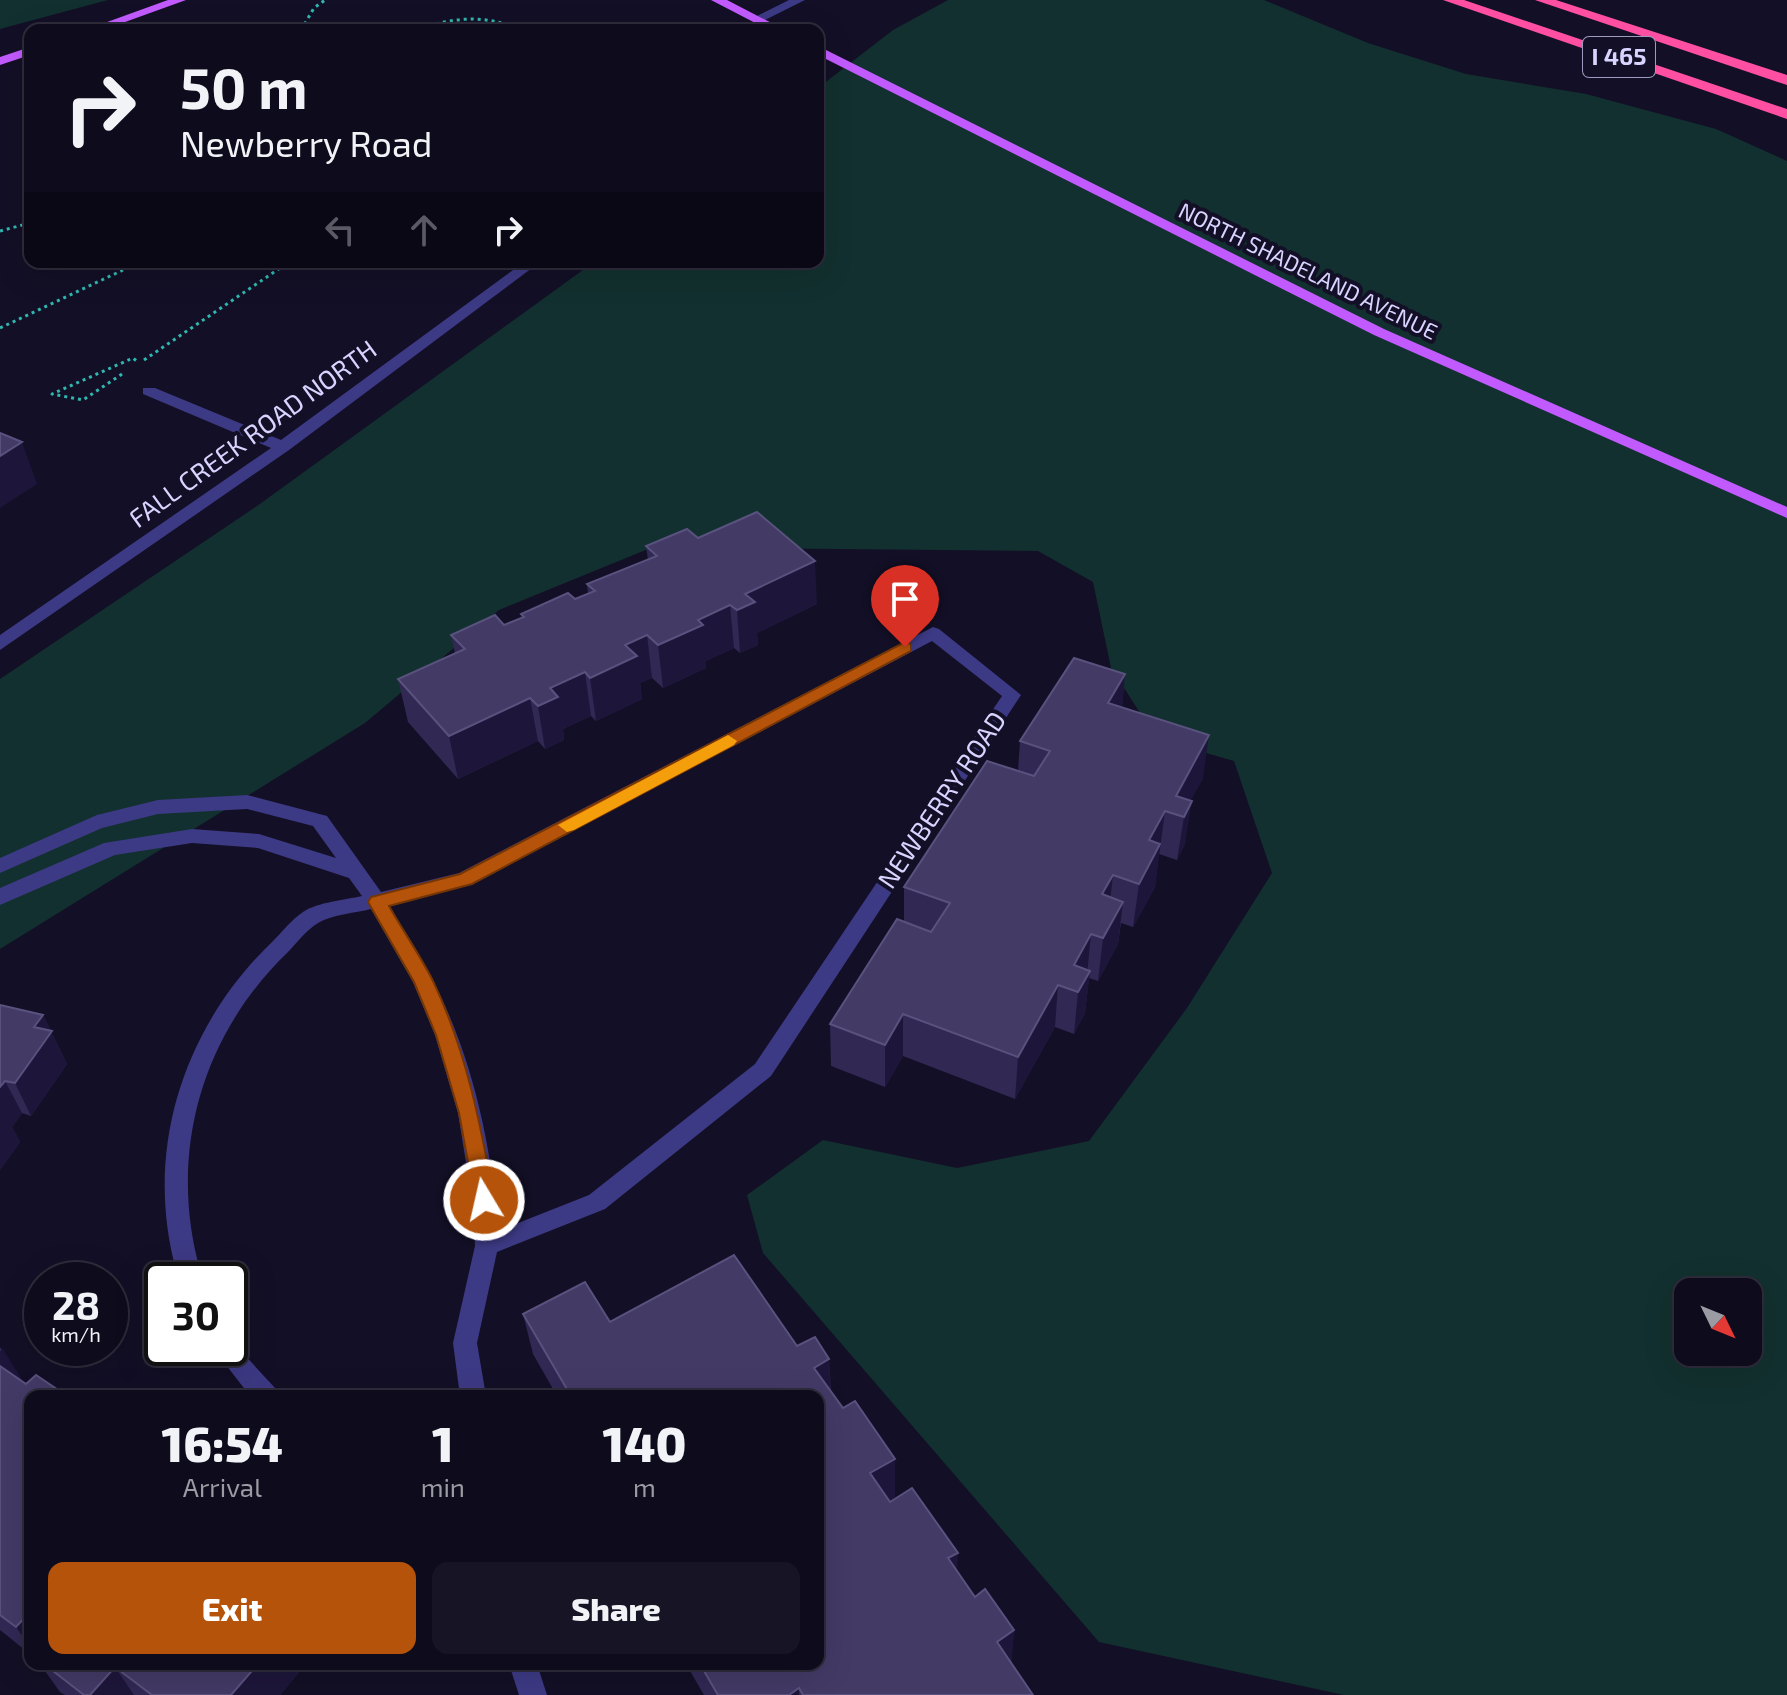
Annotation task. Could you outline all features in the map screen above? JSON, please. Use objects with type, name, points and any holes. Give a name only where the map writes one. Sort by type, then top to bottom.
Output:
[{"type":"highway","name":"I 465","points":[[1450,0],[1787,114]]},
{"type":"highway","name":"I 465","points":[[1542,0],[1787,80]]},
{"type":"main road","points":[[109,24],[180,0]]},
{"type":"main road","points":[[717,0],[767,24]]},
{"type":"main road","points":[[0,61],[24,53]]},
{"type":"main road","name":"NORTH SHADELAND AVENUE","points":[[824,53],[1356,320],[1787,513]]},
{"type":"street","points":[[757,19],[799,0]]},
{"type":"street","name":"FALL CREEK ROAD NORTH","points":[[0,644],[283,447],[525,268]]},
{"type":"street","points":[[149,391],[283,447]]},
{"type":"street","name":"NEWBERRY ROAD","points":[[185,1262],[181,1248],[175,1184],[181,1126],[204,1048],[255,971],[312,916],[465,879],[933,633],[1012,695],[763,1070],[597,1202],[487,1246]]},
{"type":"street","points":[[0,866],[97,822],[158,807],[247,802],[320,821],[377,902],[423,981],[446,1035],[477,1155],[487,1246],[465,1343],[472,1390]]},
{"type":"street","points":[[0,897],[111,848],[192,836],[259,841],[355,872]]},
{"type":"street","points":[[240,1366],[261,1390]]},
{"type":"street","points":[[525,1670],[533,1695]]},
{"type":"path","points":[[305,24],[314,8],[325,0]]},
{"type":"path","points":[[440,24],[472,16],[495,17],[509,24]]},
{"type":"path","points":[[0,231],[24,225]]},
{"type":"path","points":[[0,328],[127,268]]},
{"type":"path","points":[[139,363],[133,358],[52,394],[83,400],[139,363],[280,268]]},
{"type":"green space","points":[[0,0],[108,0],[0,29]]},
{"type":"green space","points":[[948,0],[1264,0],[1368,43],[1466,74],[1586,94],[1716,129],[1787,161],[1787,1695],[1344,1695],[1099,1642],[763,1253],[747,1195],[823,1140],[957,1168],[1089,1141],[1187,1008],[1272,873],[1234,761],[1157,739],[1111,668],[1093,582],[1038,551],[653,547],[499,610],[365,723],[0,949],[0,679],[257,506],[586,268],[824,268],[824,83],[893,30]]},
{"type":"building","points":[[0,433],[22,442],[0,456]]},
{"type":"building","points":[[757,512],[815,561],[745,594],[755,602],[737,610],[730,605],[698,620],[703,625],[658,645],[647,635],[625,645],[637,656],[590,678],[585,672],[550,688],[558,697],[538,706],[530,698],[449,736],[398,679],[465,649],[451,635],[495,615],[504,625],[568,593],[575,599],[595,591],[587,584],[657,556],[646,546],[687,529],[698,538]]},
{"type":"building","points":[[1074,658],[1125,674],[1108,703],[1209,735],[1176,796],[1192,801],[1184,817],[1165,811],[1149,840],[1160,844],[1139,884],[1113,875],[1102,894],[1123,902],[1103,938],[1091,934],[1074,965],[1090,971],[1078,992],[1058,985],[1018,1057],[903,1014],[885,1045],[830,1024],[897,919],[931,932],[950,903],[904,887],[987,761],[1034,776],[1050,751],[1020,741]]},
{"type":"building","points":[[0,1005],[43,1015],[34,1027],[52,1031],[15,1083],[5,1081],[0,1087]]},
{"type":"building","points":[[734,1255],[797,1346],[815,1337],[829,1359],[814,1368],[843,1408],[855,1401],[895,1459],[870,1473],[890,1502],[912,1488],[958,1553],[948,1558],[975,1597],[985,1589],[1014,1630],[997,1642],[1033,1695],[803,1695],[799,1688],[789,1695],[718,1695],[703,1670],[824,1670],[824,1390],[567,1390],[523,1314],[585,1282],[610,1322]]},
{"type":"building","points":[[0,1366],[26,1384],[36,1375],[58,1390],[24,1390],[24,1618],[16,1627],[0,1615]]},
{"type":"building","points":[[52,1670],[112,1670],[90,1695],[84,1695]]},
{"type":"building","points":[[119,1670],[253,1670],[231,1695],[152,1695]]},
{"type":"slow traffic","points":[[567,825],[728,741]]},
{"type":"route","points":[[484,1200],[469,1113],[446,1035],[423,981],[377,902],[465,879],[905,647]]}]
